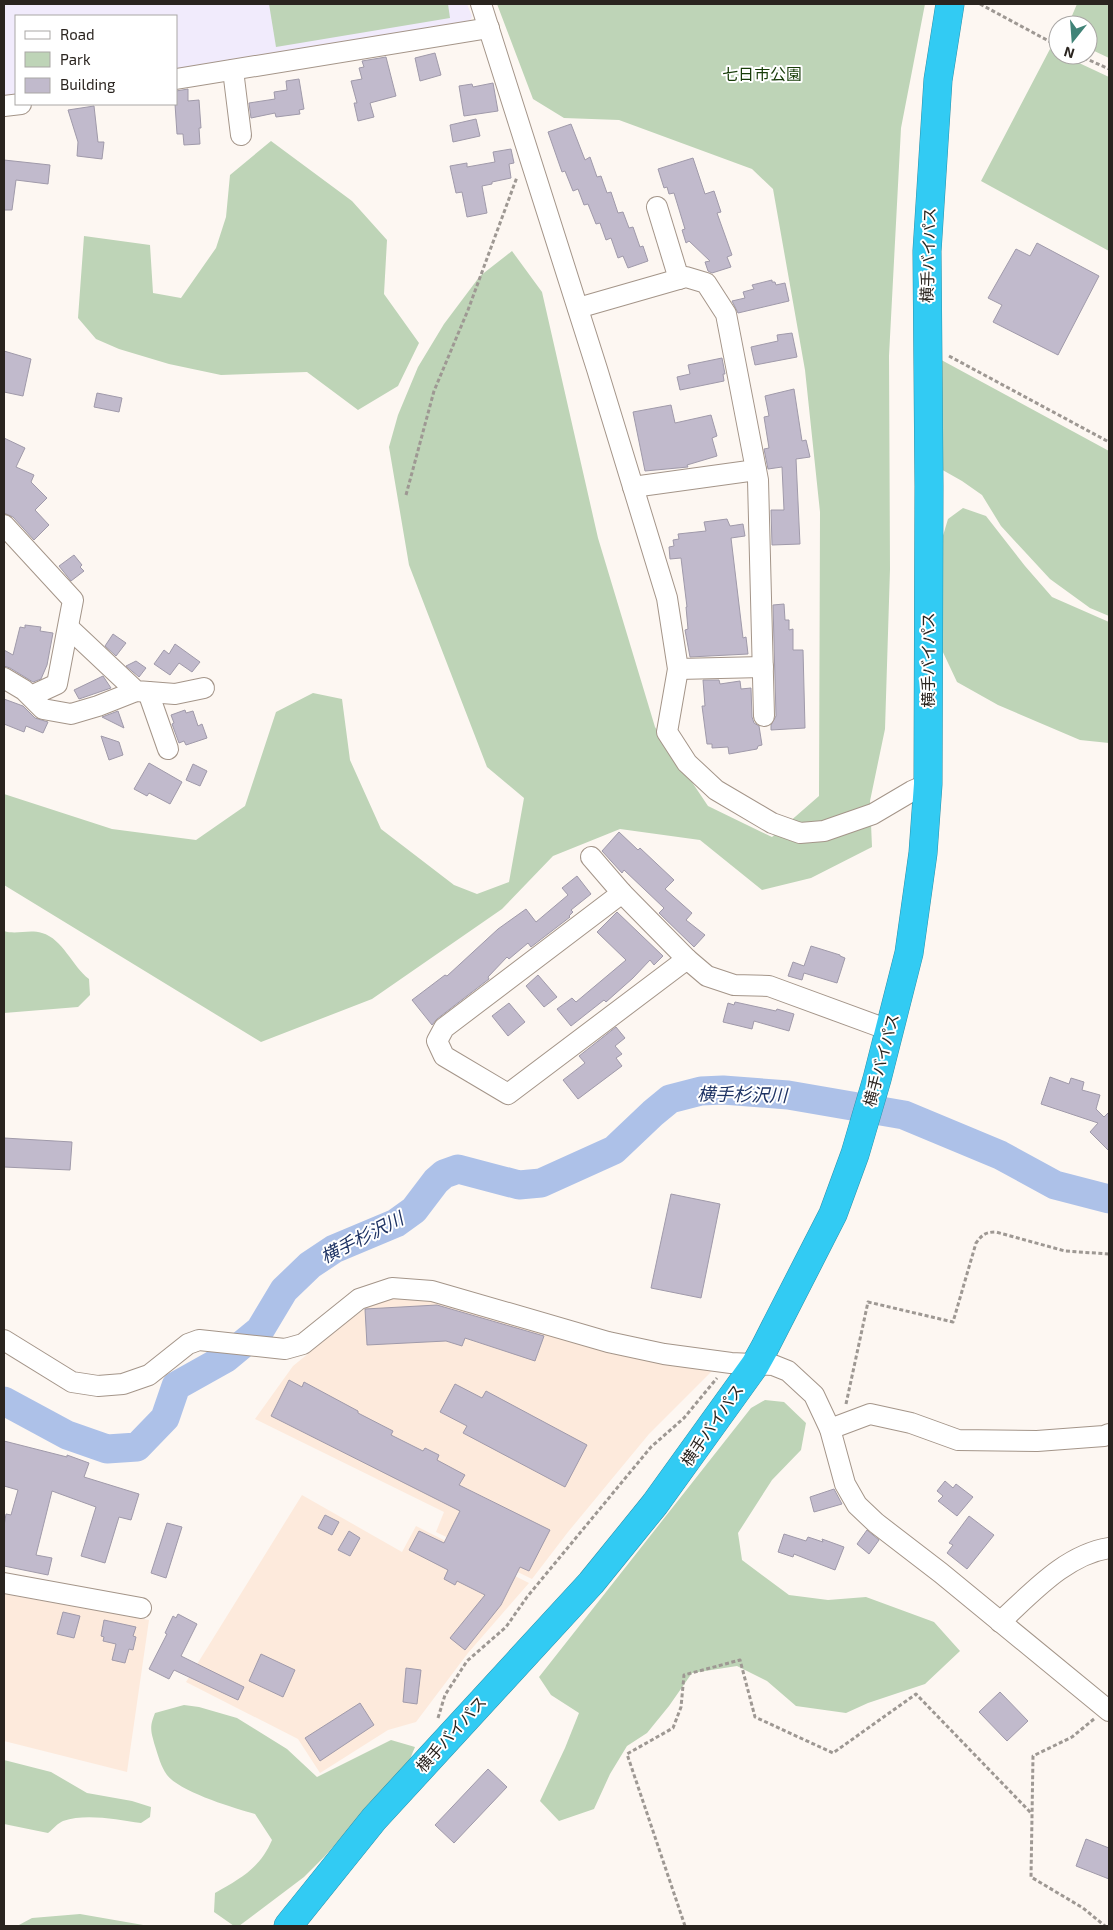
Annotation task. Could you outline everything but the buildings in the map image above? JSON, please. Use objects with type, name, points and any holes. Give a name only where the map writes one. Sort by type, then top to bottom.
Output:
[{"type":"highway","name":"横手バイパス","points":[[288,1926],[374,1819],[591,1583],[656,1504],[744,1364],[833,1214],[855,1154],[877,1079],[909,954],[923,853],[928,784],[929,486],[927,251],[938,80],[950,4]]},
{"type":"street","points":[[481,4],[578,308],[667,598],[678,669],[667,732],[687,763],[716,790],[772,823],[800,833],[824,830],[873,814],[912,791],[928,784]]},
{"type":"street","points":[[178,79],[489,28]]},
{"type":"street","points":[[233,70],[241,135]]},
{"type":"street","points":[[657,207],[679,279]]},
{"type":"street","points":[[578,308],[686,277],[706,283],[726,314],[756,470],[764,716]]},
{"type":"street","points":[[633,487],[756,470]]},
{"type":"street","points":[[4,525],[73,600],[69,628],[56,684],[31,696]]},
{"type":"street","points":[[69,628],[142,691],[168,749]]},
{"type":"street","points":[[678,669],[763,667]]},
{"type":"street","points":[[4,678],[24,690],[43,709],[70,714],[142,691],[175,694],[204,688]]},
{"type":"street","points":[[591,858],[622,893],[687,959],[707,976],[734,985],[769,986],[889,1030]]},
{"type":"street","points":[[622,893],[444,1028],[437,1041],[444,1056],[508,1094],[687,959]]},
{"type":"street","points":[[4,1340],[72,1382],[98,1386],[123,1384],[149,1375],[188,1344],[199,1340],[285,1349],[303,1344],[359,1299],[392,1288],[432,1291],[608,1342],[664,1354],[744,1364],[773,1365],[788,1371],[814,1395],[837,1427],[845,1484],[857,1505],[876,1523],[941,1573],[1107,1709]]},
{"type":"street","points":[[837,1427],[870,1414],[911,1423],[958,1440],[1037,1441],[1104,1436],[1109,1434]]},
{"type":"street","points":[[1000,1622],[1065,1564],[1098,1550],[1109,1548]]},
{"type":"street","points":[[4,1583],[141,1608]]},
{"type":"path","points":[[980,4],[1048,41]]},
{"type":"path","points":[[406,496],[434,390],[468,310],[502,222],[527,148]]},
{"type":"path","points":[[927,344],[1109,442]]},
{"type":"path","points":[[837,1427],[846,1405],[868,1302],[953,1322],[976,1243],[982,1235],[988,1232],[996,1232],[1065,1251],[1109,1254]]},
{"type":"path","points":[[437,1719],[444,1695],[467,1661],[506,1626],[527,1597],[651,1447],[684,1418],[717,1378],[744,1364]]},
{"type":"path","points":[[685,1926],[627,1754],[673,1728],[682,1707],[684,1676],[740,1660],[754,1717],[833,1753],[916,1694],[1032,1814]]},
{"type":"path","points":[[1105,1926],[1084,1908],[1031,1877],[1033,1756],[1072,1737],[1107,1709]]},
{"type":"shaded area","points":[[4,4],[467,4],[472,16],[469,24],[178,70],[178,15],[15,15],[15,95],[4,97]]},
{"type":"shaded area","points":[[379,1299],[442,1299],[714,1369],[649,1434],[532,1579],[436,1532],[444,1512],[255,1419],[293,1366],[352,1318]]},
{"type":"shaded area","points":[[302,1495],[402,1552],[416,1526],[529,1583],[468,1653],[416,1722],[388,1730],[320,1773],[298,1739],[186,1682]]},
{"type":"shaded area","points":[[4,1594],[149,1620],[127,1772],[4,1741]]},
{"type":"green space","points":[[269,4],[448,4],[450,18],[276,47]]},
{"type":"green space","name":"七日市公園","points":[[497,4],[925,4],[901,128],[889,356],[890,569],[885,729],[870,801],[872,847],[811,878],[762,890],[700,840],[620,829],[553,856],[502,909],[372,999],[261,1042],[4,885],[4,794],[112,829],[196,840],[245,806],[276,712],[313,693],[342,699],[350,760],[381,829],[454,885],[477,894],[509,882],[524,798],[487,767],[409,565],[389,447],[398,415],[418,367],[444,324],[480,276],[512,251],[542,292],[598,538],[655,727],[708,806],[772,837],[819,796],[820,512],[805,370],[773,189],[752,169],[619,120],[564,118],[533,99]]},
{"type":"green space","points":[[1077,4],[1109,4],[1109,58],[1098,53],[1098,15],[1072,15]]},
{"type":"green space","points":[[1048,53],[1048,65],[1083,65],[1109,77],[1109,251],[981,181]]},
{"type":"green space","points":[[271,141],[352,201],[387,240],[384,294],[419,343],[398,386],[358,410],[307,372],[221,375],[169,364],[119,349],[96,339],[78,318],[84,236],[150,245],[153,293],[181,298],[216,248],[226,217],[230,175]]},
{"type":"green space","points":[[934,356],[1109,451],[1109,616],[1090,608],[1050,579],[1001,526],[982,495],[939,468]]},
{"type":"green space","points":[[963,508],[986,516],[1052,597],[1109,622],[1109,743],[1080,740],[998,705],[957,682],[941,648],[942,593],[939,549],[948,519]]},
{"type":"green space","points":[[4,931],[37,932],[49,936],[56,941],[89,979],[90,995],[78,1007],[4,1013]]},
{"type":"green space","points":[[765,1400],[784,1402],[806,1423],[801,1450],[772,1480],[738,1533],[742,1560],[789,1595],[828,1600],[866,1597],[934,1622],[960,1651],[925,1684],[868,1703],[846,1713],[796,1706],[767,1681],[737,1666],[692,1673],[647,1733],[627,1746],[610,1774],[594,1809],[559,1821],[540,1801],[579,1713],[551,1695],[539,1677],[751,1408]]},
{"type":"green space","points":[[184,1705],[199,1707],[237,1718],[287,1749],[317,1777],[391,1740],[415,1747],[410,1759],[325,1856],[304,1877],[239,1926],[234,1926],[214,1912],[215,1893],[256,1865],[272,1840],[255,1814],[221,1804],[195,1793],[174,1781],[165,1772],[152,1737],[151,1726],[153,1718],[155,1713]]},
{"type":"green space","points":[[4,1760],[51,1772],[87,1793],[132,1801],[151,1807],[150,1817],[141,1823],[102,1818],[72,1819],[61,1822],[48,1833],[4,1824]]},
{"type":"green space","points":[[80,1914],[149,1926],[17,1926],[32,1918]]},
{"type":"waterway","name":"横手杉沢川","points":[[4,1401],[67,1435],[107,1449],[137,1447],[165,1418],[176,1386],[226,1358],[260,1330],[284,1290],[310,1265],[334,1249],[396,1223],[414,1210],[436,1181],[444,1174],[458,1169],[519,1185],[541,1183],[614,1150],[670,1099],[701,1091],[723,1090],[788,1095],[904,1115],[1000,1155],[1055,1185],[1109,1199]]}]
